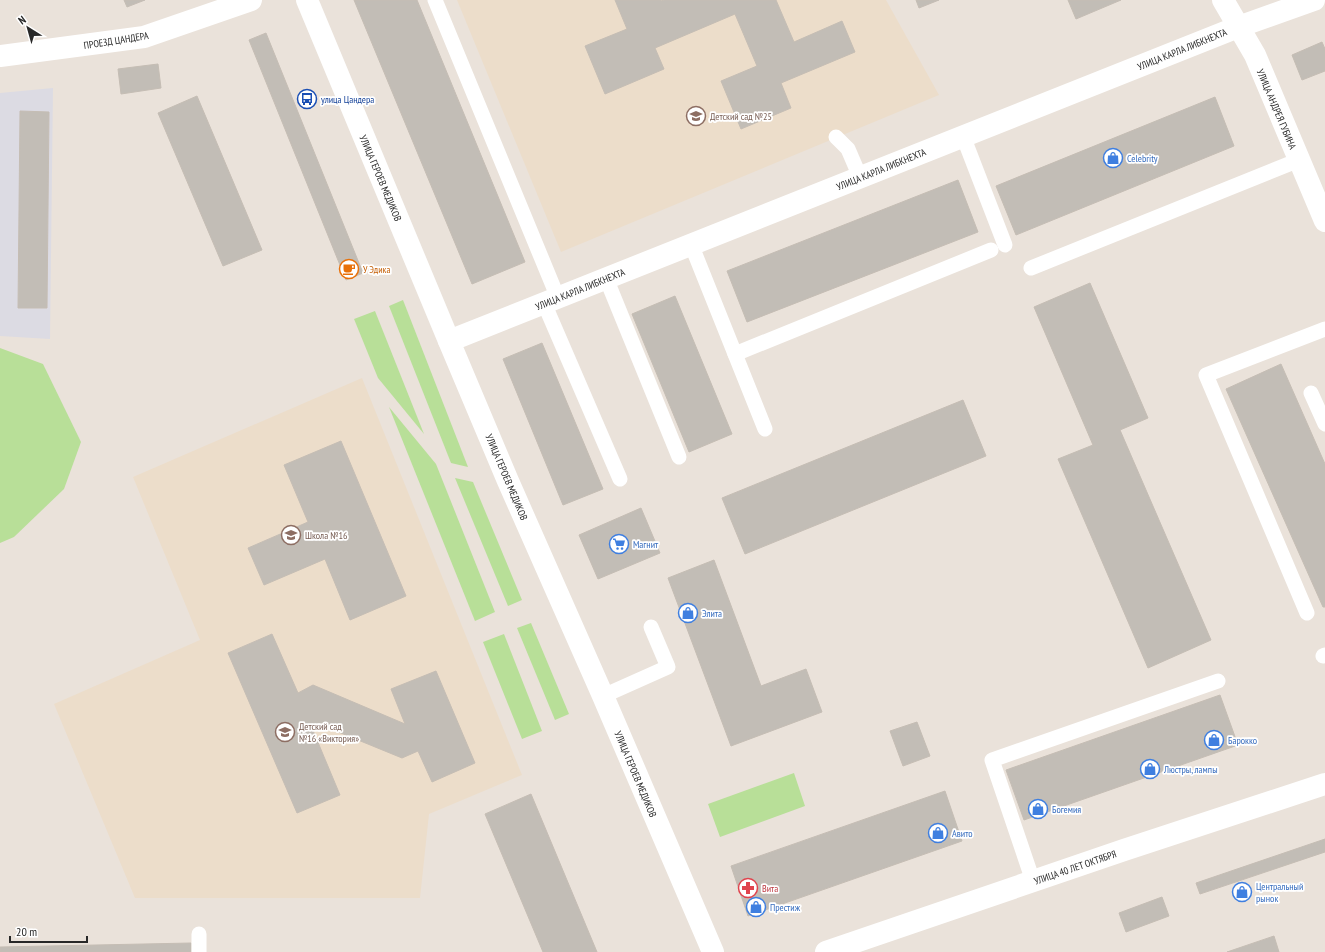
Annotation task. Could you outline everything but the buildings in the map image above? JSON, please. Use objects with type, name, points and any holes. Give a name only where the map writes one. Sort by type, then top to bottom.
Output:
[{"type":"street","name":"ПРОЕЗД ЦАНДЕРА","points":[[0,56],[144,37],[251,0]]},
{"type":"street","name":"УЛИЦА ГЕРОЕВ МЕДИКОВ","points":[[307,0],[508,480],[713,952]]},
{"type":"street","name":"УЛИЦА АНДРЕЯ ГУБИНА","points":[[1223,0],[1255,55],[1325,221]]},
{"type":"street","name":"УЛИЦА КАРЛА ЛИБКНЕХТА","points":[[449,341],[1238,27],[1314,0]]},
{"type":"street","name":"УЛИЦА 40 ЛЕТ ОКТЯБРЯ","points":[[826,952],[1033,881],[1325,784]]},
{"type":"lane","points":[[435,0],[620,479]]},
{"type":"lane","points":[[735,354],[998,248],[963,136]]},
{"type":"lane","points":[[836,137],[848,149],[860,177]]},
{"type":"lane","points":[[1030,268],[1299,160]]},
{"type":"lane","points":[[691,244],[765,429]]},
{"type":"lane","points":[[606,278],[679,457]]},
{"type":"lane","points":[[1307,613],[1206,375],[1325,329]]},
{"type":"lane","points":[[1311,393],[1325,424]]},
{"type":"lane","points":[[603,696],[668,667],[651,627]]},
{"type":"lane","points":[[1033,881],[992,760],[1218,681]]},
{"type":"lane","points":[[199,934],[200,952]]},
{"type":"shaded area","name":"Детский сад №25","points":[[457,0],[886,0],[939,95],[561,252]]},
{"type":"shaded area","points":[[53,88],[50,339],[0,336],[0,93]]},
{"type":"shaded area","name":"Детский сад №16 «Виктория»","points":[[362,378],[522,775],[429,814],[420,898],[135,898],[54,704],[200,640],[133,477]]},
{"type":"green space","points":[[403,300],[468,467],[451,463],[389,306]]},
{"type":"green space","points":[[375,311],[424,434],[378,378],[354,319]]},
{"type":"green space","points":[[0,348],[43,364],[81,442],[64,489],[14,537],[0,543]]},
{"type":"green space","points":[[389,407],[436,464],[495,612],[475,621]]},
{"type":"green space","points":[[455,478],[473,482],[522,600],[508,606]]},
{"type":"green space","points":[[531,623],[569,714],[555,720],[517,628]]},
{"type":"green space","points":[[504,634],[542,731],[522,739],[483,642]]},
{"type":"green space","points":[[794,773],[805,806],[720,837],[708,804]]},
{"type":"place","name":"улица Цандера","points":[[307,99]]},
{"type":"place","name":"Детский сад №25","points":[[696,116]]},
{"type":"place","name":"Celebrity","points":[[1113,158]]},
{"type":"place","name":"У Эдика","points":[[349,269]]},
{"type":"place","name":"Школа №16","points":[[291,535]]},
{"type":"place","name":"Магнит","points":[[619,544]]},
{"type":"place","name":"Элита","points":[[688,613]]},
{"type":"place","name":"Детский сад №16 «Виктория»","points":[[285,732]]},
{"type":"place","name":"Барокко","points":[[1214,740]]},
{"type":"place","name":"Люстры, лампы","points":[[1150,769]]},
{"type":"place","name":"Богемия","points":[[1038,809]]},
{"type":"place","name":"Авито","points":[[938,833]]},
{"type":"place","name":"Вита","points":[[748,888]]},
{"type":"place","name":"Центральный рынок","points":[[1242,892]]},
{"type":"place","name":"Престиж","points":[[756,907]]}]
